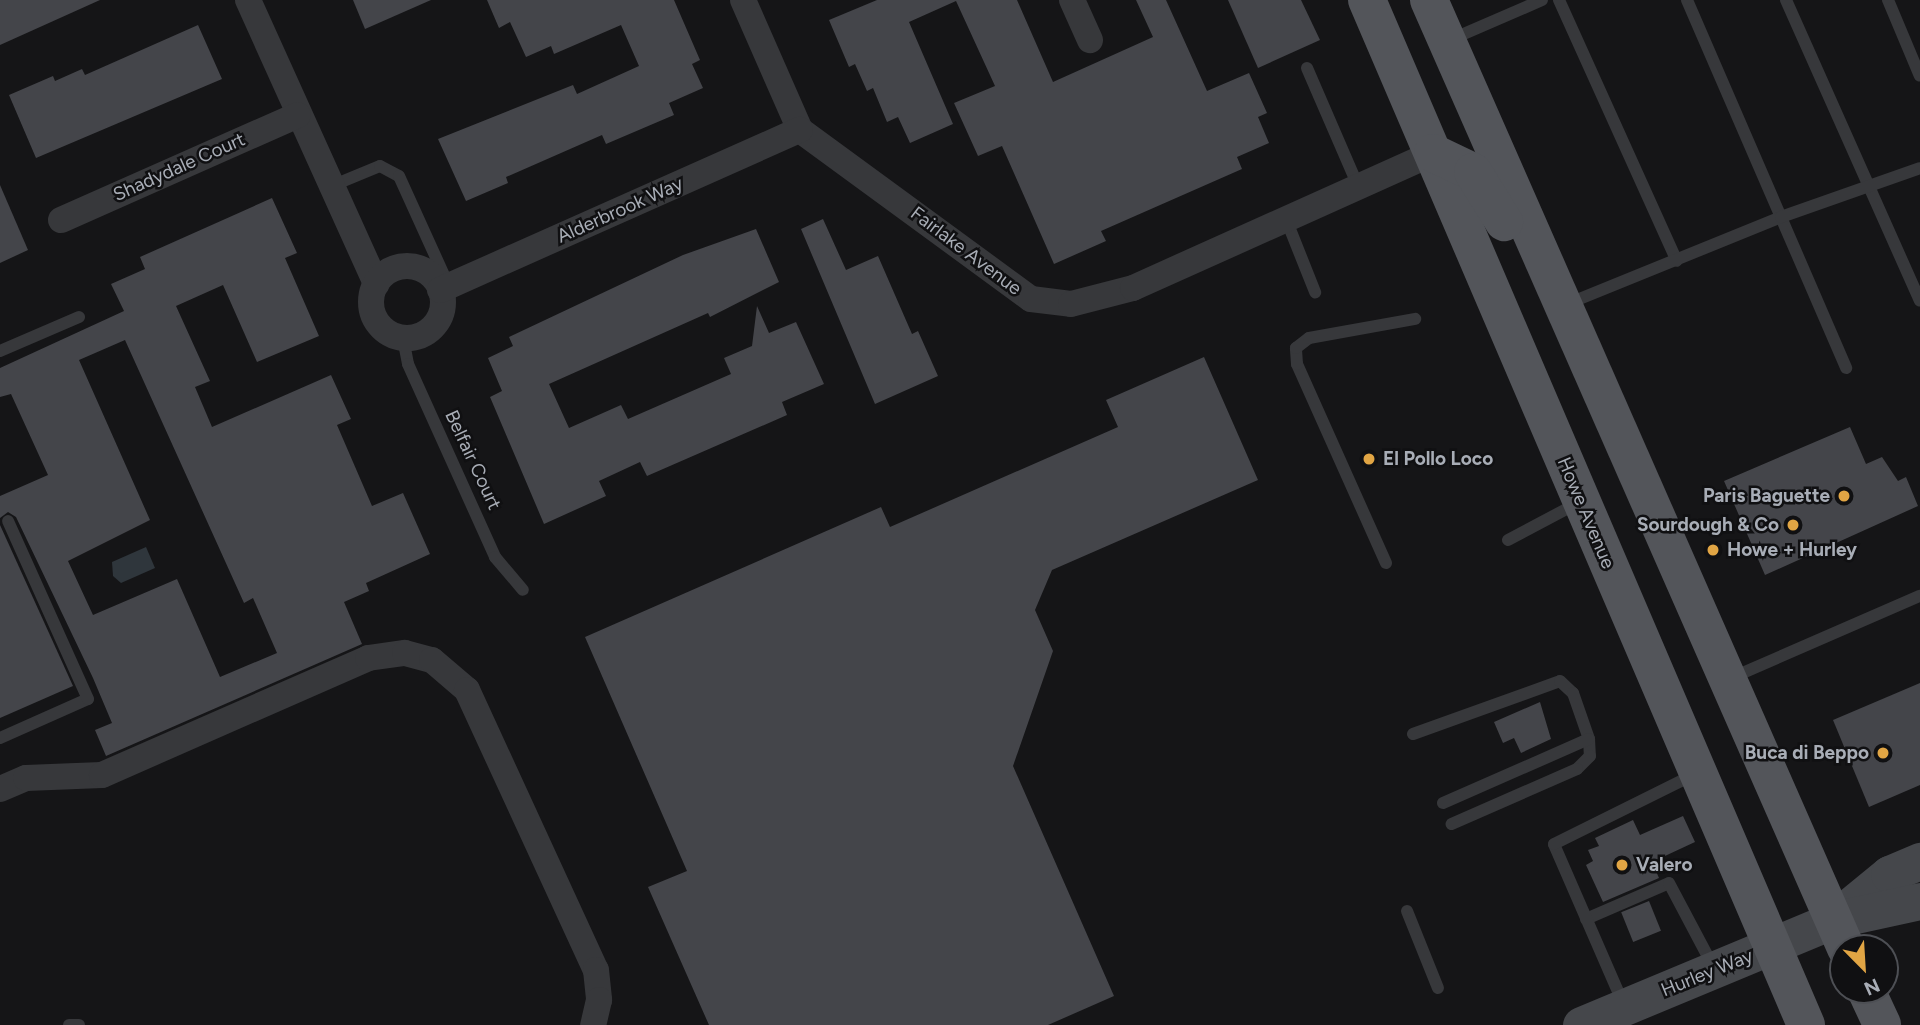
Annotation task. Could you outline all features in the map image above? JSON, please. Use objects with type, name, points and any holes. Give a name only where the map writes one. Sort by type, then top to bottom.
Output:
[{"type":"main road","name":"Howe Avenue","points":[[1367,0],[1806,1025]]},
{"type":"main road","points":[[1429,0],[1840,934]]},
{"type":"main road","points":[[1433,153],[1473,172],[1488,190],[1540,295],[1563,306]]},
{"type":"main road","points":[[1872,1004],[1882,1025]]},
{"type":"street","points":[[248,0],[328,187],[376,284],[374,318],[403,338],[435,324],[445,288],[416,268],[393,269],[376,284]]},
{"type":"street","points":[[1072,0],[1090,40]]},
{"type":"street","points":[[746,1],[800,130]]},
{"type":"street","name":"Shadydale Court","points":[[61,220],[298,114]]},
{"type":"street","name":"Fairlake Avenue","points":[[800,130],[1031,299],[1071,304],[1107,296],[1433,153]]},
{"type":"street","name":"Alderbrook Way","points":[[445,288],[800,130]]},
{"type":"street","points":[[0,789],[26,778],[102,775],[368,658],[405,653],[432,660],[467,690],[596,970],[597,1023]]},
{"type":"street","name":"Hurley Way","points":[[1840,934],[1889,874],[1920,861]]},
{"type":"street","name":"Hurley Way","points":[[1840,934],[1920,901]]},
{"type":"street","name":"Hurley Way","points":[[1581,1025],[1771,947],[1829,936]]},
{"type":"lane","points":[[1447,41],[1542,0]]},
{"type":"lane","points":[[1559,0],[1677,261]]},
{"type":"lane","points":[[1687,0],[1846,368]]},
{"type":"lane","points":[[1786,0],[1920,301]]},
{"type":"lane","points":[[1888,0],[1920,76]]},
{"type":"lane","points":[[1307,68],[1358,186]]},
{"type":"lane","points":[[328,187],[380,166],[399,176],[445,288]]},
{"type":"lane","points":[[1563,306],[1781,217],[1867,184],[1920,168]]},
{"type":"lane","points":[[1286,219],[1315,292]]},
{"type":"lane","points":[[0,351],[79,317]]},
{"type":"lane","points":[[1386,563],[1297,364],[1296,348],[1308,338],[1415,319]]},
{"type":"lane","name":"Belfair Court","points":[[403,338],[408,364],[495,557],[523,590]]},
{"type":"lane","points":[[1508,540],[1581,501]]},
{"type":"lane","points":[[0,738],[88,698],[8,520]]},
{"type":"lane","points":[[1728,680],[1920,596]]},
{"type":"lane","points":[[1413,734],[1560,681],[1573,693],[1589,739],[1590,756],[1577,769],[1452,824]]},
{"type":"lane","points":[[1443,803],[1589,739]]},
{"type":"lane","points":[[1624,1007],[1554,844],[1697,774]]},
{"type":"lane","points":[[1586,919],[1669,883],[1715,970]]},
{"type":"lane","points":[[1407,911],[1438,988]]},
{"type":"lane","points":[[69,1025],[79,1025]]},
{"type":"shaded area","points":[[146,547],[155,568],[121,583],[113,576],[112,562]]},
{"type":"building","points":[[0,0],[100,0],[0,45]]},
{"type":"building","points":[[353,0],[431,0],[365,29]]},
{"type":"building","points":[[487,0],[674,0],[700,60],[692,64],[703,88],[669,103],[674,115],[606,144],[602,135],[506,177],[508,183],[466,201],[438,139],[573,85],[577,94],[639,66],[621,25],[554,54],[551,46],[526,57],[510,22],[499,28]]},
{"type":"building","points":[[877,0],[1017,0],[1053,82],[1153,37],[1136,0],[1166,0],[1207,91],[1249,73],[1267,113],[1258,117],[1269,143],[1237,157],[1242,169],[1101,231],[1106,241],[1054,264],[1002,146],[978,156],[954,103],[995,86],[956,1],[909,22],[953,124],[910,143],[898,117],[887,122],[873,88],[867,91],[855,64],[849,67],[829,20]]},
{"type":"building","points":[[1228,0],[1301,0],[1320,40],[1258,68]]},
{"type":"building","points":[[198,25],[222,79],[36,158],[9,95],[53,76],[55,81],[82,69],[85,75]]},
{"type":"building","points":[[0,185],[28,250],[0,263]]},
{"type":"building","points":[[272,198],[297,253],[285,258],[319,336],[257,362],[223,285],[176,306],[210,381],[195,387],[212,427],[331,375],[351,419],[337,425],[372,506],[403,493],[430,554],[366,583],[369,591],[344,602],[362,644],[106,756],[95,730],[112,723],[93,678],[16,517],[8,512],[0,518],[0,496],[48,475],[11,394],[0,397],[0,368],[124,311],[111,284],[145,269],[140,257]],"holes":[[[125,340],[244,603],[253,598],[277,653],[220,677],[177,579],[93,615],[68,561],[150,520],[79,360]]]},
{"type":"building","points":[[823,219],[846,270],[878,256],[912,334],[918,331],[938,376],[875,404],[801,229]]},
{"type":"building","points":[[756,229],[779,282],[710,317],[708,313],[549,384],[569,428],[621,405],[628,419],[731,374],[724,358],[752,346],[757,306],[769,333],[796,322],[824,384],[782,402],[787,415],[647,476],[640,462],[599,481],[606,496],[544,524],[490,397],[502,391],[488,358],[513,346],[509,337],[683,255]]},
{"type":"building","points":[[1204,357],[1258,480],[1052,570],[1035,610],[1053,651],[1013,766],[1114,996],[1048,1025],[709,1025],[648,887],[687,871],[585,637],[881,507],[890,527],[1118,427],[1106,400]]},
{"type":"building","points":[[1850,427],[1866,464],[1882,457],[1898,481],[1906,477],[1918,506],[1765,575],[1724,481]]},
{"type":"building","points":[[0,525],[73,686],[0,718]]},
{"type":"building","name":"Buca di Beppo","points":[[1920,683],[1920,785],[1869,807],[1833,720]]},
{"type":"building","points":[[1540,702],[1551,739],[1521,753],[1514,738],[1503,743],[1494,722]]},
{"type":"building","points":[[1683,816],[1695,842],[1652,862],[1659,878],[1603,902],[1586,865],[1593,861],[1588,850],[1599,846],[1595,838],[1633,820],[1640,835]]},
{"type":"building","points":[[1649,901],[1661,931],[1633,942],[1621,912]]},
{"type":"place","name":"El Pollo Loco","points":[[1369,459]]},
{"type":"place","name":"Paris Baguette","points":[[1844,496]]},
{"type":"place","name":"Sourdough & Co","points":[[1793,525]]},
{"type":"place","name":"Howe + Hurley","points":[[1713,550]]},
{"type":"place","name":"Buca di Beppo","points":[[1883,753]]},
{"type":"place","name":"Valero","points":[[1622,865]]}]
